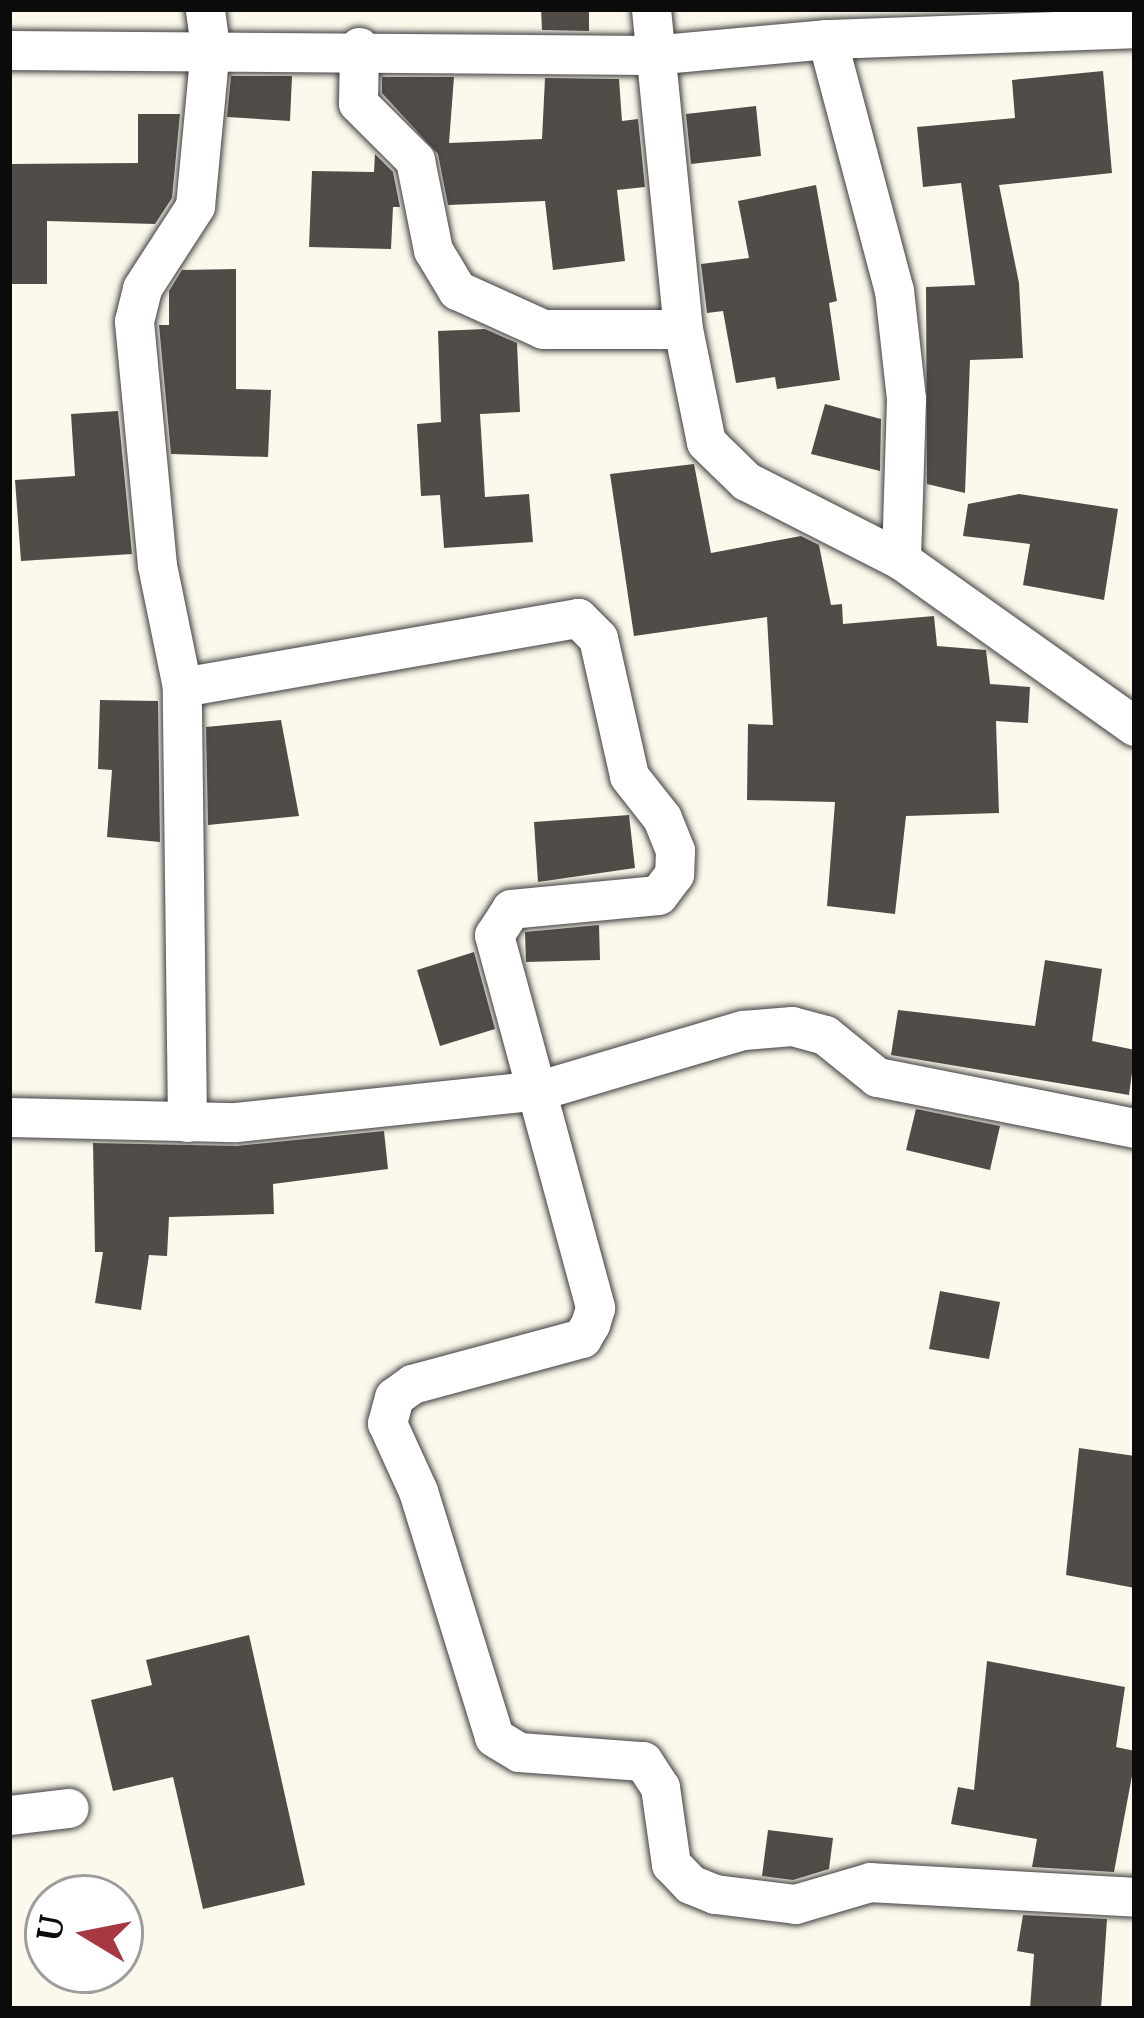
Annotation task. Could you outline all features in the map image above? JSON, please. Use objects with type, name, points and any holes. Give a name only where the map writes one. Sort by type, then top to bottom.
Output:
[{"type":"street","points":[[651,9],[650,55],[683,329],[706,442],[724,465],[902,560],[1135,726]]},
{"type":"street","points":[[9,50],[208,28],[359,47],[650,55],[1069,21],[1135,28]]},
{"type":"street","points":[[187,1121],[182,687],[157,565],[134,321],[142,288],[192,218],[208,28]]},
{"type":"street","points":[[827,38],[893,290],[906,399],[902,560]]},
{"type":"street","points":[[359,47],[358,103],[415,160],[433,250],[457,290],[543,329],[683,329]]},
{"type":"street","points":[[182,687],[550,619],[591,626],[629,776],[662,818],[676,861],[658,895],[511,909],[498,922],[493,949],[540,1090],[595,1308],[590,1324],[582,1338],[412,1384],[394,1397],[387,1423],[418,1491],[494,1736],[518,1752],[644,1761],[660,1787],[671,1864],[689,1884],[715,1894],[795,1904],[869,1882],[1135,1897]]},
{"type":"street","points":[[9,1117],[288,1119],[540,1090],[743,1030],[792,1026],[825,1035],[878,1077],[1135,1128]]},
{"type":"street","points":[[9,1815],[69,1808]]},
{"type":"building","points":[[541,9],[589,9],[589,31],[542,30]]},
{"type":"building","points":[[1103,71],[1112,173],[999,185],[1019,283],[1023,358],[970,360],[965,493],[927,484],[926,287],[975,285],[961,183],[923,187],[917,127],[1015,118],[1012,80]]},
{"type":"building","points":[[231,76],[292,76],[290,121],[227,117]]},
{"type":"building","points":[[382,77],[454,77],[449,143],[542,139],[545,78],[619,79],[622,121],[638,119],[645,187],[617,190],[625,261],[553,270],[545,201],[448,205],[438,154],[382,93]]},
{"type":"building","points":[[756,106],[761,156],[691,164],[686,114]]},
{"type":"building","points":[[138,114],[180,114],[172,198],[155,224],[47,221],[47,284],[9,284],[9,164],[138,163]]},
{"type":"building","points":[[375,154],[393,172],[400,207],[393,207],[391,249],[309,247],[312,171],[374,172]]},
{"type":"building","points":[[816,185],[837,301],[829,303],[840,380],[777,389],[775,377],[736,383],[723,311],[707,313],[701,264],[749,258],[738,201]]},
{"type":"building","points":[[236,269],[236,389],[271,390],[268,457],[171,454],[159,325],[169,325],[169,291],[182,270]]},
{"type":"building","points":[[485,329],[517,343],[520,412],[480,414],[485,497],[529,494],[533,542],[444,548],[440,495],[421,496],[417,424],[441,422],[438,331]]},
{"type":"building","points":[[825,404],[881,419],[880,471],[811,454]]},
{"type":"building","points":[[118,411],[132,554],[21,561],[15,480],[75,476],[71,414]]},
{"type":"building","points":[[694,464],[711,553],[801,536],[819,545],[831,605],[842,604],[843,624],[934,616],[937,646],[986,650],[990,684],[1030,687],[1028,723],[996,721],[999,813],[906,816],[895,914],[827,906],[835,802],[747,800],[748,724],[773,725],[767,617],[634,636],[610,474]]},
{"type":"building","points":[[1019,494],[1118,509],[1104,600],[1023,585],[1030,544],[963,536],[968,504]]},
{"type":"building","points":[[100,700],[158,701],[160,842],[107,837],[112,770],[98,769]]},
{"type":"building","points":[[281,720],[299,816],[208,825],[206,727]]},
{"type":"building","points":[[629,815],[635,868],[538,882],[534,822]]},
{"type":"building","points":[[599,925],[600,960],[526,962],[525,932]]},
{"type":"building","points":[[474,952],[495,1029],[440,1046],[417,970]]},
{"type":"building","points":[[1045,960],[1102,969],[1092,1041],[1135,1050],[1129,1095],[891,1055],[898,1010],[1035,1026]]},
{"type":"building","points":[[916,1109],[1000,1126],[990,1170],[906,1150]]},
{"type":"building","points":[[384,1131],[388,1169],[273,1184],[274,1214],[169,1217],[167,1256],[149,1255],[141,1310],[95,1303],[103,1252],[95,1252],[93,1143],[236,1146]]},
{"type":"building","points":[[940,1291],[1000,1302],[989,1359],[929,1349]]},
{"type":"building","points":[[1079,1448],[1135,1456],[1135,1588],[1066,1575]]},
{"type":"building","points":[[249,1635],[305,1885],[203,1909],[173,1777],[113,1791],[91,1700],[152,1685],[146,1660]]},
{"type":"building","points":[[987,1661],[1125,1687],[1116,1747],[1135,1751],[1135,1760],[1114,1872],[1032,1867],[1037,1839],[951,1824],[958,1787],[974,1790]]},
{"type":"building","points":[[768,1830],[833,1838],[829,1869],[793,1880],[762,1876]]},
{"type":"building","points":[[1023,1915],[1107,1919],[1101,2009],[1030,2009],[1034,1954],[1017,1951]]}]
